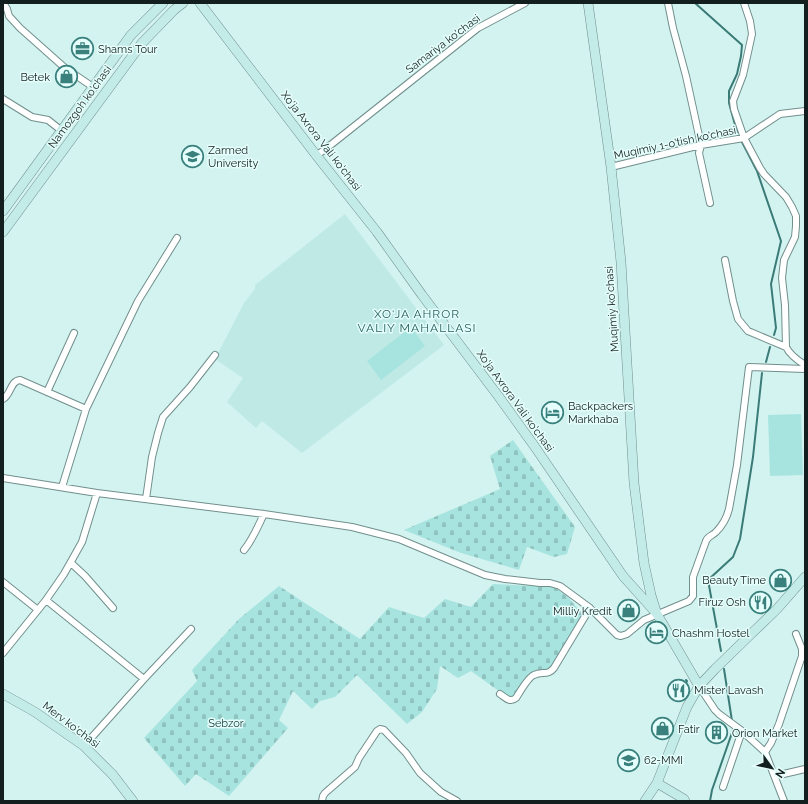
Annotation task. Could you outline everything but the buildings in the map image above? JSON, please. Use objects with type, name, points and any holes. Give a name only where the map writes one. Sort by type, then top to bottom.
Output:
[{"type":"main road","name":"Namozgoh ko'chasi","points":[[3,211],[131,35],[163,3]]},
{"type":"main road","name":"Namozgoh ko'chasi","points":[[3,232],[142,43],[174,10],[183,3]]},
{"type":"main road","name":"Xo'ja Axrora Vali ko'chasi","points":[[200,3],[377,232],[422,295],[499,397],[623,576],[657,614],[699,686]]},
{"type":"main road","name":"Muqimiy ko'chasi","points":[[588,3],[611,167],[621,262],[634,483],[644,563],[657,614]]},
{"type":"main road","points":[[645,801],[657,783],[687,707],[699,686],[777,609],[805,577]]},
{"type":"main road","name":"Merv ko'chasi","points":[[3,694],[35,712],[84,746],[113,775],[133,801]]},
{"type":"main road","points":[[657,783],[685,801]]},
{"type":"street","points":[[3,3],[9,16],[24,32],[65,68],[93,87]]},
{"type":"street","name":"Samariya ko'chasi","points":[[316,155],[478,28],[525,3]]},
{"type":"street","points":[[668,3],[702,145],[699,153],[710,202]]},
{"type":"street","points":[[744,3],[750,21],[752,34],[743,75],[733,101],[734,109],[744,138],[764,174],[786,197],[796,216],[795,237],[784,260],[782,278],[785,305],[786,347],[794,358],[805,365]]},
{"type":"street","points":[[3,99],[32,117],[48,120],[62,131]]},
{"type":"street","points":[[744,138],[780,114],[805,111]]},
{"type":"street","name":"Muqimiy 1-o'tish ko'chasi","points":[[611,167],[702,145],[744,138]]},
{"type":"street","points":[[62,487],[86,409],[138,301],[177,238]]},
{"type":"street","points":[[725,260],[738,319],[748,331],[786,347]]},
{"type":"street","points":[[47,392],[74,333]]},
{"type":"street","points":[[146,499],[152,457],[163,417],[190,387],[215,355]]},
{"type":"street","points":[[3,478],[97,493],[264,514],[352,527],[399,539],[485,576],[550,583],[560,586],[590,608],[617,635],[622,636],[628,634],[644,620],[689,601],[693,596],[693,577],[706,541],[708,537],[716,532],[724,522],[727,515],[737,465],[749,367],[805,369]]},
{"type":"street","points":[[3,399],[6,397],[13,384],[20,380],[86,409]]},
{"type":"street","points":[[3,653],[46,600],[71,563],[82,542],[97,493]]},
{"type":"street","points":[[244,550],[264,514]]},
{"type":"street","points":[[71,563],[85,576],[113,608]]},
{"type":"street","points":[[3,582],[38,610]]},
{"type":"street","points":[[46,600],[144,679]]},
{"type":"street","points":[[500,694],[509,700],[513,700],[531,677],[535,674],[551,671],[590,608]]},
{"type":"street","points":[[84,746],[191,629]]},
{"type":"street","points":[[764,752],[771,743],[779,724],[802,656],[802,648],[796,634]]},
{"type":"street","points":[[699,686],[715,710],[735,725],[764,752],[784,801]]},
{"type":"street","points":[[322,801],[325,793],[355,767],[370,740],[380,729],[384,730],[406,752],[420,773],[441,792],[457,801]]},
{"type":"street","points":[[723,787],[742,731]]},
{"type":"street","points":[[775,776],[805,769]]},
{"type":"shaded area","points":[[345,214],[444,345],[302,453],[262,421],[256,428],[227,402],[243,378],[215,359],[244,303],[255,289],[255,285]]},
{"type":"green space","points":[[411,327],[425,346],[381,380],[367,361]]},
{"type":"green space","points":[[801,414],[803,475],[770,476],[768,415]]},
{"type":"green space","points":[[513,440],[575,527],[567,554],[554,557],[527,547],[519,570],[461,553],[404,530],[500,489],[490,456]]},
{"type":"green space","name":"Sebzor","points":[[493,584],[554,587],[568,597],[585,617],[553,670],[529,673],[511,700],[471,671],[458,678],[440,666],[437,689],[422,712],[407,724],[357,675],[335,697],[320,701],[312,709],[293,691],[279,720],[288,728],[229,796],[196,774],[185,786],[144,738],[197,681],[192,670],[239,619],[279,586],[360,639],[389,607],[424,618],[445,599],[471,607]]},
{"type":"waterway","points":[[695,3],[742,45],[737,74],[729,91],[729,103],[737,132]]},
{"type":"waterway","points":[[742,142],[757,171],[781,241],[771,284],[776,328],[774,335]]},
{"type":"waterway","points":[[766,362],[770,347]]},
{"type":"waterway","points":[[721,651],[708,580],[733,557],[740,539],[753,457],[762,373]]},
{"type":"waterway","points":[[724,669],[732,721]]},
{"type":"waterway","points":[[684,685],[685,686],[686,680]]},
{"type":"waterway","points":[[710,801],[712,790],[733,730],[733,726]]},
{"type":"place","name":"Shams Tour","points":[[83,49]]},
{"type":"place","name":"Betek","points":[[66,77]]},
{"type":"place","name":"Zarmed University","points":[[193,156]]},
{"type":"place","name":"Backpackers Markhaba","points":[[553,412]]},
{"type":"place","name":"Beauty Time","points":[[781,580]]},
{"type":"place","name":"Firuz Osh","points":[[761,602]]},
{"type":"place","name":"Milliy Kredit","points":[[628,611]]},
{"type":"place","name":"Chashm Hostel","points":[[657,633]]},
{"type":"place","name":"Mister Lavash","points":[[678,690]]},
{"type":"place","name":"Fatir","points":[[662,729]]},
{"type":"place","name":"Orion Market","points":[[716,733]]},
{"type":"place","name":"62-MMI","points":[[629,760]]},
{"type":"district","name":"XO‘JA AHROR VALIY MAHALLASI","points":[[417,321]]}]
